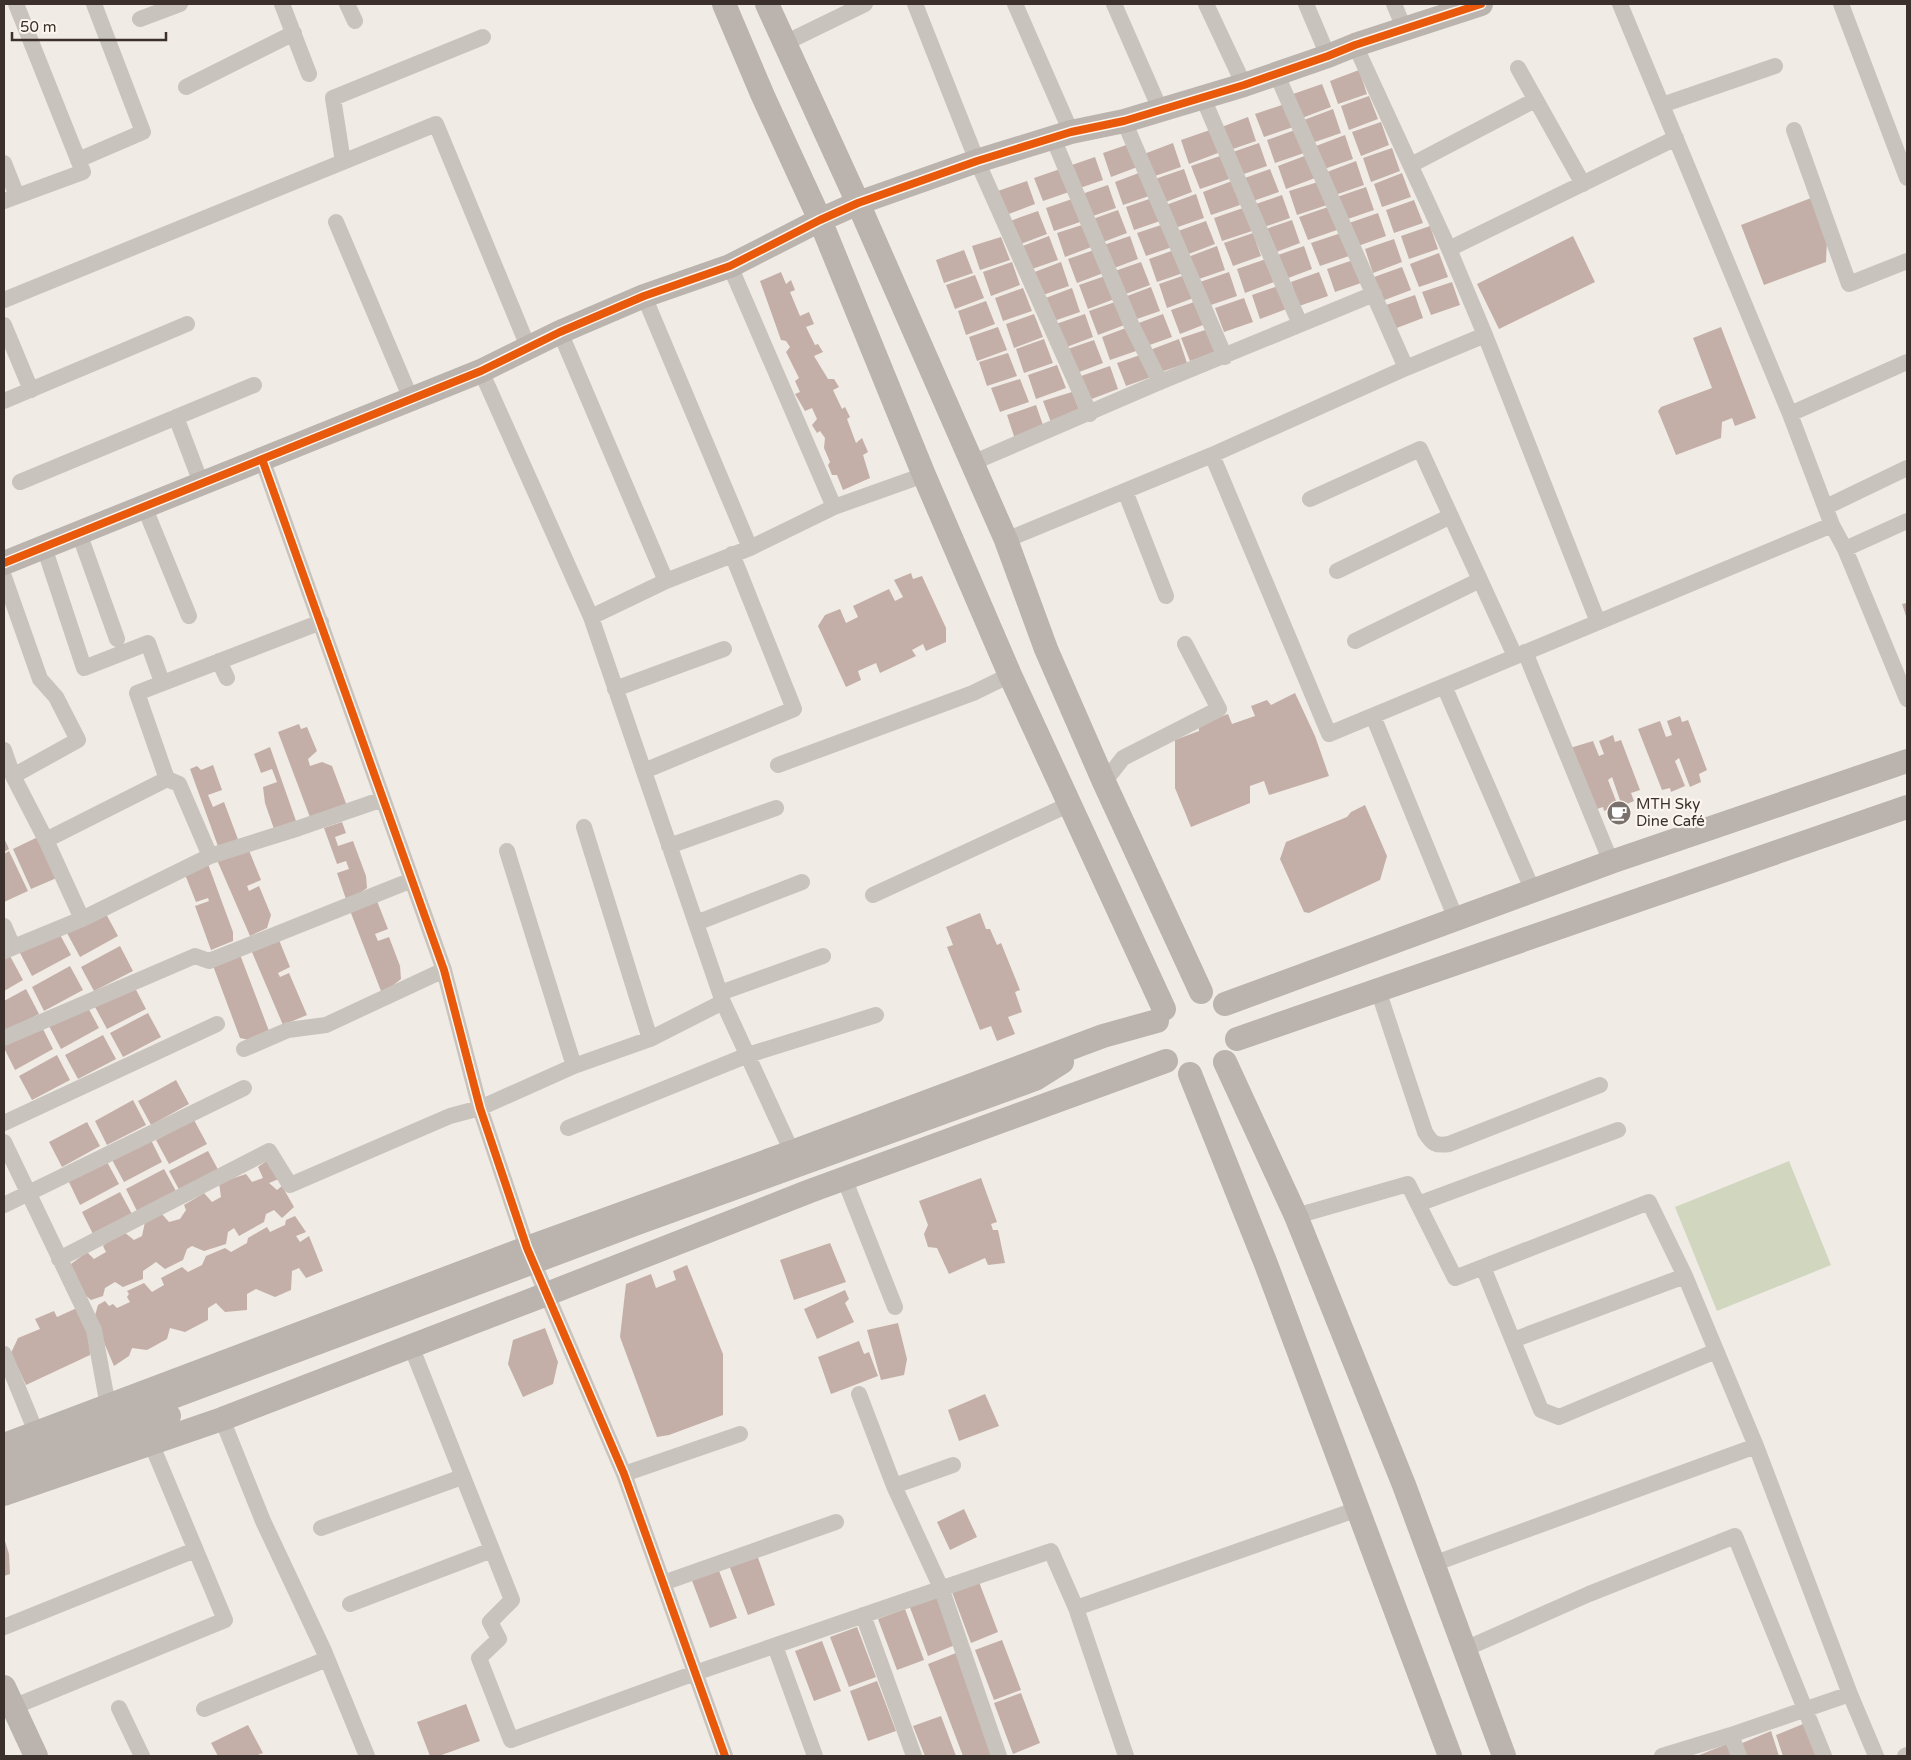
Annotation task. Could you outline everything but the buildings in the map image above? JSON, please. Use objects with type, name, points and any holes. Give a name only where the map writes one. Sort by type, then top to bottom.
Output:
[{"type":"street","points":[[4,163],[10,199],[82,172],[16,4]]},
{"type":"street","points":[[78,160],[143,132],[94,4]]},
{"type":"street","points":[[140,19],[180,4]]},
{"type":"street","points":[[282,4],[309,74]]},
{"type":"street","points":[[347,4],[354,21]]},
{"type":"street","points":[[724,4],[763,96],[820,220],[924,475],[1010,675],[1070,804],[1161,1015]]},
{"type":"street","points":[[767,4],[858,203],[1006,540],[1046,648],[1104,782],[1201,992]]},
{"type":"street","points":[[784,43],[865,4]]},
{"type":"street","points":[[915,4],[977,161],[1090,414]]},
{"type":"street","points":[[1015,4],[1131,324],[1160,382]]},
{"type":"street","points":[[1114,4],[1160,109]]},
{"type":"street","points":[[1206,4],[1244,85]]},
{"type":"street","points":[[1306,4],[1328,56]]},
{"type":"street","points":[[1394,4],[1404,28]]},
{"type":"street","points":[[4,564],[481,371],[529,349],[560,332],[644,296],[730,266],[820,220],[858,203],[977,161],[1062,135],[1124,121],[1277,75],[1355,45],[1481,4]]},
{"type":"street","points":[[1620,4],[1790,414],[1832,525],[1845,549],[1907,699]]},
{"type":"street","points":[[1841,4],[1903,156],[1907,178]]},
{"type":"street","points":[[186,87],[294,33]]},
{"type":"street","points":[[343,162],[333,98],[482,37]]},
{"type":"street","points":[[1355,45],[1449,249],[1485,335],[1598,622]]},
{"type":"street","points":[[1662,105],[1774,66]]},
{"type":"street","points":[[1518,68],[1583,184]]},
{"type":"street","points":[[1277,75],[1406,368]]},
{"type":"street","points":[[1203,98],[1300,324]]},
{"type":"street","points":[[1411,165],[1536,100]]},
{"type":"street","points":[[1124,121],[1224,357]]},
{"type":"street","points":[[4,300],[436,124],[529,349]]},
{"type":"street","points":[[1794,130],[1849,284],[1907,261]]},
{"type":"street","points":[[1449,249],[1676,138]]},
{"type":"street","points":[[336,222],[411,399]]},
{"type":"street","points":[[730,266],[834,507]]},
{"type":"street","points":[[972,463],[1090,414],[1160,382],[1374,294]]},
{"type":"street","points":[[644,296],[750,548]]},
{"type":"street","points":[[4,401],[187,324]]},
{"type":"street","points":[[4,325],[31,390]]},
{"type":"street","points":[[560,332],[666,580]]},
{"type":"street","points":[[1006,540],[1212,455],[1406,368],[1485,335]]},
{"type":"street","points":[[1790,414],[1907,362]]},
{"type":"street","points":[[481,371],[591,617],[722,998],[792,1152]]},
{"type":"street","points":[[20,482],[254,385]]},
{"type":"street","points":[[176,417],[201,483]]},
{"type":"street","points":[[1310,499],[1420,450],[1480,580],[1520,654],[1611,862]]},
{"type":"street","points":[[1212,455],[1329,734],[1832,525]]},
{"type":"street","points":[[262,458],[444,970],[480,1108],[527,1248],[624,1474],[725,1756]]},
{"type":"street","points":[[1826,507],[1907,468]]},
{"type":"street","points":[[591,617],[666,580],[750,548],[834,507],[924,475]]},
{"type":"street","points":[[1124,491],[1166,596]]},
{"type":"street","points":[[144,506],[189,616]]},
{"type":"street","points":[[1336,571],[1451,516]]},
{"type":"street","points":[[1845,549],[1907,523]]},
{"type":"street","points":[[80,533],[117,639]]},
{"type":"street","points":[[44,547],[84,668],[148,643],[162,682]]},
{"type":"street","points":[[644,771],[794,709],[732,554]]},
{"type":"street","points":[[4,577],[40,679],[56,697],[78,740],[13,776]]},
{"type":"street","points":[[1355,641],[1480,580]]},
{"type":"street","points":[[166,779],[137,693],[321,622]]},
{"type":"street","points":[[1104,782],[1123,758],[1219,709],[1185,644]]},
{"type":"street","points":[[615,689],[724,649]]},
{"type":"street","points":[[219,661],[227,678]]},
{"type":"street","points":[[778,765],[973,693],[1010,675]]},
{"type":"street","points":[[1444,686],[1532,891]]},
{"type":"street","points":[[1373,716],[1456,918]]},
{"type":"street","points":[[4,750],[13,776],[46,840],[82,919]]},
{"type":"street","points":[[1225,1004],[1611,862],[1907,761]]},
{"type":"street","points":[[46,840],[166,779],[179,784],[210,856]]},
{"type":"street","points":[[4,926],[8,949],[82,919],[210,856],[383,799]]},
{"type":"street","points":[[873,895],[1070,804]]},
{"type":"street","points":[[1237,1039],[1907,807]]},
{"type":"street","points":[[669,846],[776,808]]},
{"type":"street","points":[[584,827],[650,1039]]},
{"type":"street","points":[[506,851],[574,1066]]},
{"type":"street","points":[[4,1038],[195,956],[209,961],[412,880]]},
{"type":"street","points":[[696,923],[802,882]]},
{"type":"street","points":[[59,1259],[269,1151],[290,1185],[450,1116],[480,1108],[574,1066],[650,1039],[722,998],[823,956]]},
{"type":"street","points":[[244,1049],[288,1030],[326,1025],[444,970]]},
{"type":"street","points":[[1378,990],[1426,1132],[1430,1142],[1438,1146],[1449,1144],[1600,1085]]},
{"type":"street","points":[[1201,992],[1215,996],[1233,1014],[1237,1039],[1233,1052],[1215,1070],[1203,1074],[1190,1074],[1177,1069],[1166,1061],[1158,1049],[1156,1035],[1161,1015],[1174,999],[1187,994],[1201,992]]},
{"type":"street","points":[[568,1128],[748,1055],[876,1015]]},
{"type":"street","points":[[4,1444],[527,1248],[1161,1015]]},
{"type":"street","points":[[4,1123],[217,1024]]},
{"type":"street","points":[[4,1478],[977,1107],[1035,1079],[1102,1036]]},
{"type":"street","points":[[4,1494],[222,1418],[844,1178],[1166,1061]]},
{"type":"street","points":[[1225,1062],[1296,1216],[1400,1476],[1504,1756]]},
{"type":"street","points":[[1190,1074],[1266,1264],[1450,1756]]},
{"type":"street","points":[[4,1460],[631,1226],[977,1107],[1043,1091],[1117,1079]]},
{"type":"street","points":[[4,1205],[244,1088]]},
{"type":"street","points":[[1418,1204],[1618,1130]]},
{"type":"street","points":[[4,1142],[94,1330],[108,1406]]},
{"type":"street","points":[[844,1178],[895,1306]]},
{"type":"street","points":[[1296,1216],[1408,1184],[1455,1278],[1649,1202],[1685,1276],[1756,1446],[1850,1694],[1876,1756]]},
{"type":"street","points":[[1483,1267],[1542,1410],[1559,1417],[1716,1351]]},
{"type":"street","points":[[1513,1340],[1685,1276]]},
{"type":"street","points":[[411,1346],[512,1600],[490,1622],[499,1639],[479,1658],[511,1740],[695,1673],[942,1590],[1051,1551],[1076,1608],[1126,1756]]},
{"type":"street","points":[[4,1354],[36,1432]]},
{"type":"street","points":[[859,1394],[894,1486],[942,1590],[998,1756]]},
{"type":"street","points":[[222,1418],[263,1521],[326,1659],[367,1756]]},
{"type":"street","points":[[624,1474],[740,1434]]},
{"type":"street","points":[[36,1756],[8,1699],[225,1620],[151,1443]]},
{"type":"street","points":[[1433,1564],[1756,1446]]},
{"type":"street","points":[[894,1486],[953,1465]]},
{"type":"street","points":[[321,1528],[462,1477]]},
{"type":"street","points":[[1076,1608],[1358,1509]]},
{"type":"street","points":[[663,1583],[836,1522]]},
{"type":"street","points":[[1465,1649],[1589,1594],[1736,1536],[1824,1756]]},
{"type":"street","points":[[4,1627],[195,1550]]},
{"type":"street","points":[[350,1604],[492,1550]]},
{"type":"street","points":[[863,1615],[914,1756]]},
{"type":"street","points":[[775,1646],[816,1756]]},
{"type":"street","points":[[204,1709],[326,1659]]},
{"type":"street","points":[[1662,1756],[1731,1735],[1850,1694]]},
{"type":"street","points":[[119,1708],[142,1756]]},
{"type":"street","points":[[1731,1735],[1739,1756]]},
{"type":"green space","points":[[1789,1161],[1831,1265],[1717,1311],[1675,1207]]},
{"type":"cycle path","points":[[4,563],[481,371],[560,332],[644,296],[730,266],[820,220],[858,203],[977,161],[1071,132],[1124,121],[1244,85],[1355,45],[1481,4]]},
{"type":"cycle path","points":[[262,459],[444,970],[480,1108],[527,1248],[624,1474],[725,1756]]},
{"type":"place","name":"MTH Sky Dine Café","points":[[1619,813]]}]
